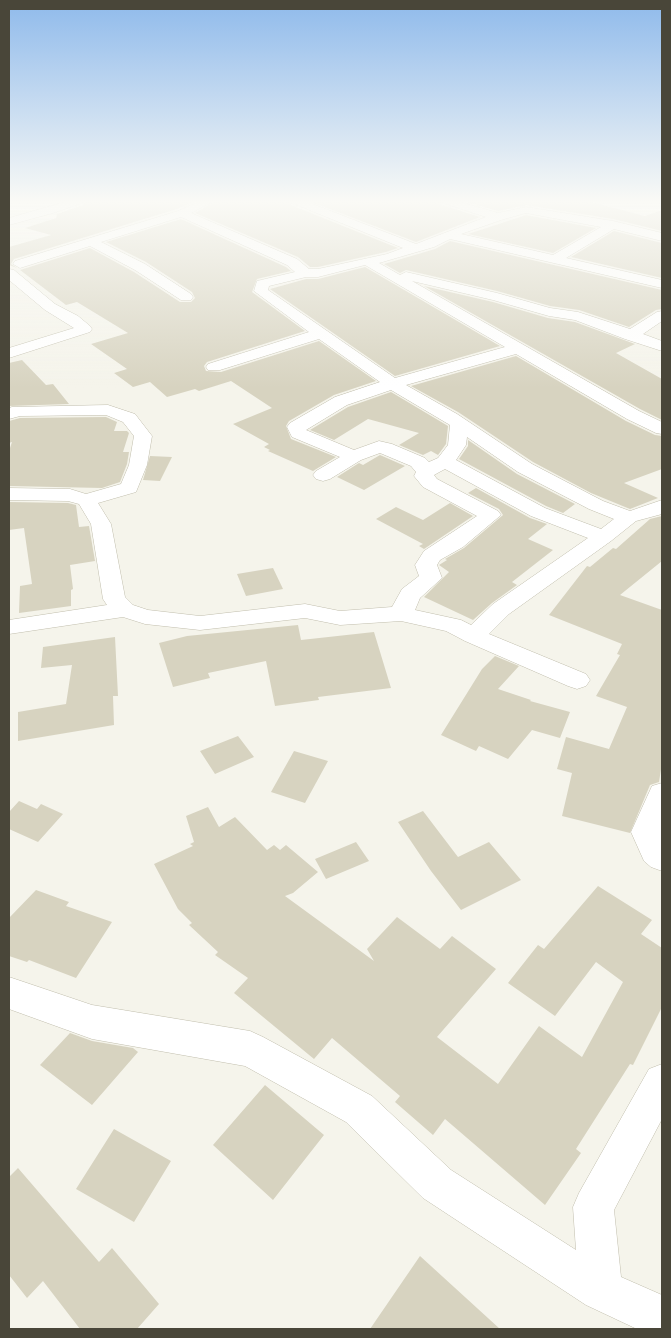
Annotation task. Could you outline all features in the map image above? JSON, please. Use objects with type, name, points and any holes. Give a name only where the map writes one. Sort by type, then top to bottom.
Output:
[{"type":"street","points":[[9,353],[85,329],[73,319],[50,307],[14,269],[30,263]]},
{"type":"street","points":[[133,263],[186,298]]},
{"type":"street","points":[[293,263],[306,273]]},
{"type":"street","points":[[357,263],[262,284],[261,291],[408,394],[459,424],[525,468],[596,505],[629,517]]},
{"type":"street","points":[[371,263],[633,415],[662,429]]},
{"type":"street","points":[[569,263],[662,284]]},
{"type":"street","points":[[386,273],[497,297],[550,312],[578,316],[662,346]]},
{"type":"street","points":[[630,336],[662,315]]},
{"type":"street","points":[[214,367],[321,333]]},
{"type":"street","points":[[354,456],[298,433],[296,427],[341,401],[393,383],[520,348]]},
{"type":"street","points":[[9,494],[70,495],[86,500],[129,488],[138,466],[143,436],[129,418],[108,410],[12,414]]},
{"type":"street","points":[[633,415],[662,416]]},
{"type":"street","points":[[401,614],[410,594],[431,578],[426,565],[432,556],[492,515],[430,483],[424,476],[426,471],[445,462],[457,444],[459,424]]},
{"type":"street","points":[[323,475],[354,456],[371,449],[385,448],[418,462],[426,471]]},
{"type":"street","points":[[445,462],[538,512],[604,537]]},
{"type":"street","points":[[86,500],[102,524],[114,599],[125,610],[145,617],[200,623],[305,611],[340,618],[401,614],[452,625],[473,636],[577,680]]},
{"type":"street","points":[[473,636],[501,609],[604,537],[629,517],[650,512],[662,506]]},
{"type":"street","points":[[9,627],[125,610]]},
{"type":"street","points":[[662,794],[646,832],[655,852],[662,858]]},
{"type":"street","points":[[9,993],[92,1022],[250,1049],[359,1109],[438,1184],[601,1290],[662,1318]]},
{"type":"street","points":[[601,1290],[594,1207],[662,1082]]},
{"type":"building","points":[[41,263],[118,263],[180,302],[191,302],[195,298],[192,292],[148,263],[278,263],[291,271],[257,279],[252,292],[305,331],[207,362],[204,366],[206,371],[221,372],[319,341],[376,381],[334,395],[289,421],[286,426],[291,439],[336,457],[313,471],[268,451],[270,450],[264,447],[269,444],[233,424],[272,408],[231,381],[199,391],[195,389],[167,397],[150,382],[133,387],[114,373],[127,369],[91,344],[128,333],[77,302],[66,305],[20,270]]},
{"type":"building","points":[[306,263],[334,263],[318,267],[310,267]]},
{"type":"building","points":[[547,263],[662,290],[662,309],[656,310],[629,327],[579,310],[550,306],[497,291],[406,270],[400,273],[384,264]]},
{"type":"building","points":[[599,263],[662,263],[662,278]]},
{"type":"building","points":[[365,267],[500,346],[395,376],[270,289],[306,279],[318,279]]},
{"type":"building","points":[[424,286],[493,302],[548,318],[575,322],[635,344],[616,353],[662,379],[662,420],[640,409]]},
{"type":"building","points":[[516,356],[626,421],[655,435],[662,436],[662,469],[624,483],[658,498],[630,509],[591,493],[533,462],[458,412],[411,386]]},
{"type":"building","points":[[22,360],[46,385],[53,384],[69,404],[9,406],[9,363]]},
{"type":"building","points":[[391,392],[448,426],[446,444],[438,455],[431,451],[423,455],[399,445],[419,433],[368,419],[334,440],[310,430],[348,407]]},
{"type":"building","points":[[106,417],[117,422],[114,431],[127,431],[129,433],[123,452],[129,452],[127,464],[120,482],[102,488],[9,486],[9,451],[12,442],[9,443],[9,421],[20,418]]},
{"type":"building","points":[[468,440],[517,474],[575,504],[563,513],[546,506],[459,459],[468,446]]},
{"type":"building","points":[[380,455],[405,466],[364,490],[337,477],[359,463],[363,465]]},
{"type":"building","points":[[150,456],[172,457],[160,481],[143,480]]},
{"type":"building","points":[[476,488],[530,518],[547,524],[528,539],[553,550],[512,582],[517,585],[473,620],[424,597],[449,572],[439,565],[447,560],[445,559],[464,548],[503,515],[499,509],[468,493]]},
{"type":"building","points":[[9,502],[68,503],[76,505],[79,527],[89,526],[95,561],[70,565],[73,589],[71,590],[71,606],[19,613],[20,586],[32,584],[24,528],[9,530]]},
{"type":"building","points":[[450,503],[473,516],[424,549],[419,546],[423,544],[376,519],[396,507],[423,520]]},
{"type":"building","points":[[662,516],[662,561],[620,595],[662,610],[662,763],[659,782],[650,785],[630,833],[562,816],[572,773],[557,769],[566,737],[609,749],[627,707],[596,696],[620,655],[617,654],[622,644],[549,615],[587,566],[590,567],[613,548],[616,549],[650,519]]},
{"type":"building","points":[[273,568],[283,589],[246,596],[237,574]]},
{"type":"building","points":[[298,625],[301,640],[374,632],[391,688],[318,697],[319,700],[275,706],[266,661],[208,673],[210,678],[173,687],[159,643],[187,636]]},
{"type":"building","points":[[115,637],[118,696],[113,696],[114,725],[18,741],[18,712],[66,704],[72,665],[41,668],[43,647]]},
{"type":"building","points":[[495,656],[519,666],[498,689],[530,701],[570,712],[560,738],[532,730],[508,759],[479,746],[476,751],[441,735],[482,669]]},
{"type":"building","points":[[238,736],[254,757],[215,774],[200,751]]},
{"type":"building","points":[[294,751],[328,761],[305,803],[271,792]]},
{"type":"building","points":[[19,801],[37,809],[41,804],[63,814],[38,842],[9,829],[9,812]]},
{"type":"building","points":[[208,807],[219,827],[235,817],[267,850],[274,845],[280,850],[286,845],[318,872],[293,893],[285,896],[374,961],[367,949],[397,917],[440,949],[452,936],[496,969],[437,1037],[498,1084],[539,1026],[582,1057],[623,982],[596,962],[555,1016],[508,983],[538,945],[544,949],[598,886],[652,920],[641,934],[662,948],[662,1007],[633,1065],[630,1064],[576,1149],[581,1153],[545,1205],[445,1119],[433,1135],[395,1102],[400,1096],[332,1038],[314,1059],[234,993],[248,978],[215,955],[218,952],[189,925],[192,923],[178,909],[154,864],[193,846],[190,844],[194,842],[186,816]]},
{"type":"building","points":[[423,811],[458,857],[489,842],[521,880],[461,910],[431,871],[398,822]]},
{"type":"building","points":[[356,842],[369,861],[326,879],[315,859]]},
{"type":"building","points":[[36,890],[69,902],[66,906],[112,922],[76,978],[29,960],[27,962],[9,956],[9,918]]},
{"type":"building","points":[[70,1033],[92,1041],[133,1048],[138,1052],[92,1105],[40,1065]]},
{"type":"building","points":[[265,1085],[324,1135],[273,1200],[213,1145]]},
{"type":"building","points":[[114,1129],[171,1161],[134,1222],[76,1189]]},
{"type":"building","points":[[18,1168],[99,1262],[112,1248],[159,1304],[137,1329],[80,1329],[43,1281],[27,1298],[9,1275],[9,1177]]},
{"type":"building","points":[[420,1256],[500,1329],[370,1329]]}]
